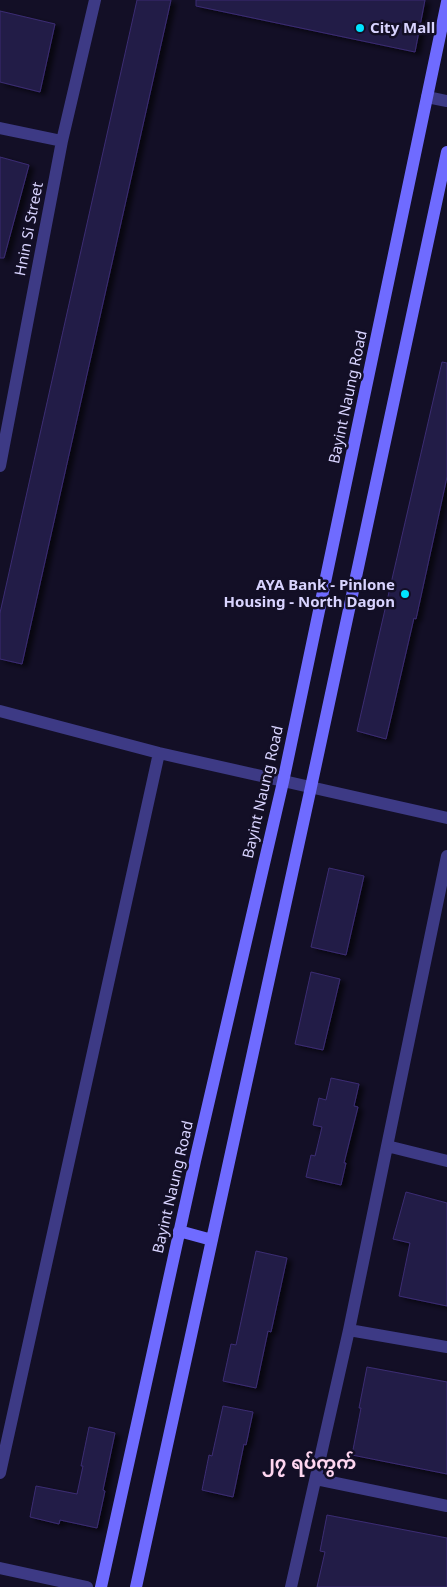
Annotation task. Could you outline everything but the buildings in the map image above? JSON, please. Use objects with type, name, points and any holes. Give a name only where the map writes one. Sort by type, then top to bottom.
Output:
[{"type":"main road","name":"Bayint Naung Road","points":[[101,1587],[179,1231],[283,782],[447,4]]},
{"type":"main road","points":[[136,1587],[312,787],[447,152]]},
{"type":"main road","points":[[179,1231],[212,1240]]},
{"type":"street","name":"Hnin Si Street","points":[[0,466],[62,141],[95,0]]},
{"type":"street","points":[[427,97],[447,101]]},
{"type":"street","points":[[0,128],[62,141]]},
{"type":"street","points":[[0,711],[159,753],[447,818]]},
{"type":"street","points":[[0,1473],[159,753]]},
{"type":"street","points":[[291,1587],[349,1330],[447,856]]},
{"type":"street","points":[[387,1146],[447,1161]]},
{"type":"street","points":[[349,1330],[447,1347]]},
{"type":"street","points":[[316,1479],[447,1506]]},
{"type":"street","points":[[0,1568],[87,1587]]},
{"type":"place","name":"City Mall","points":[[360,28]]},
{"type":"place","name":"AYA Bank - Pinlone Housing - North Dagon","points":[[405,594]]},
{"type":"district","name":"၂၇ ရပ်ကွက်","points":[[309,1463]]}]
